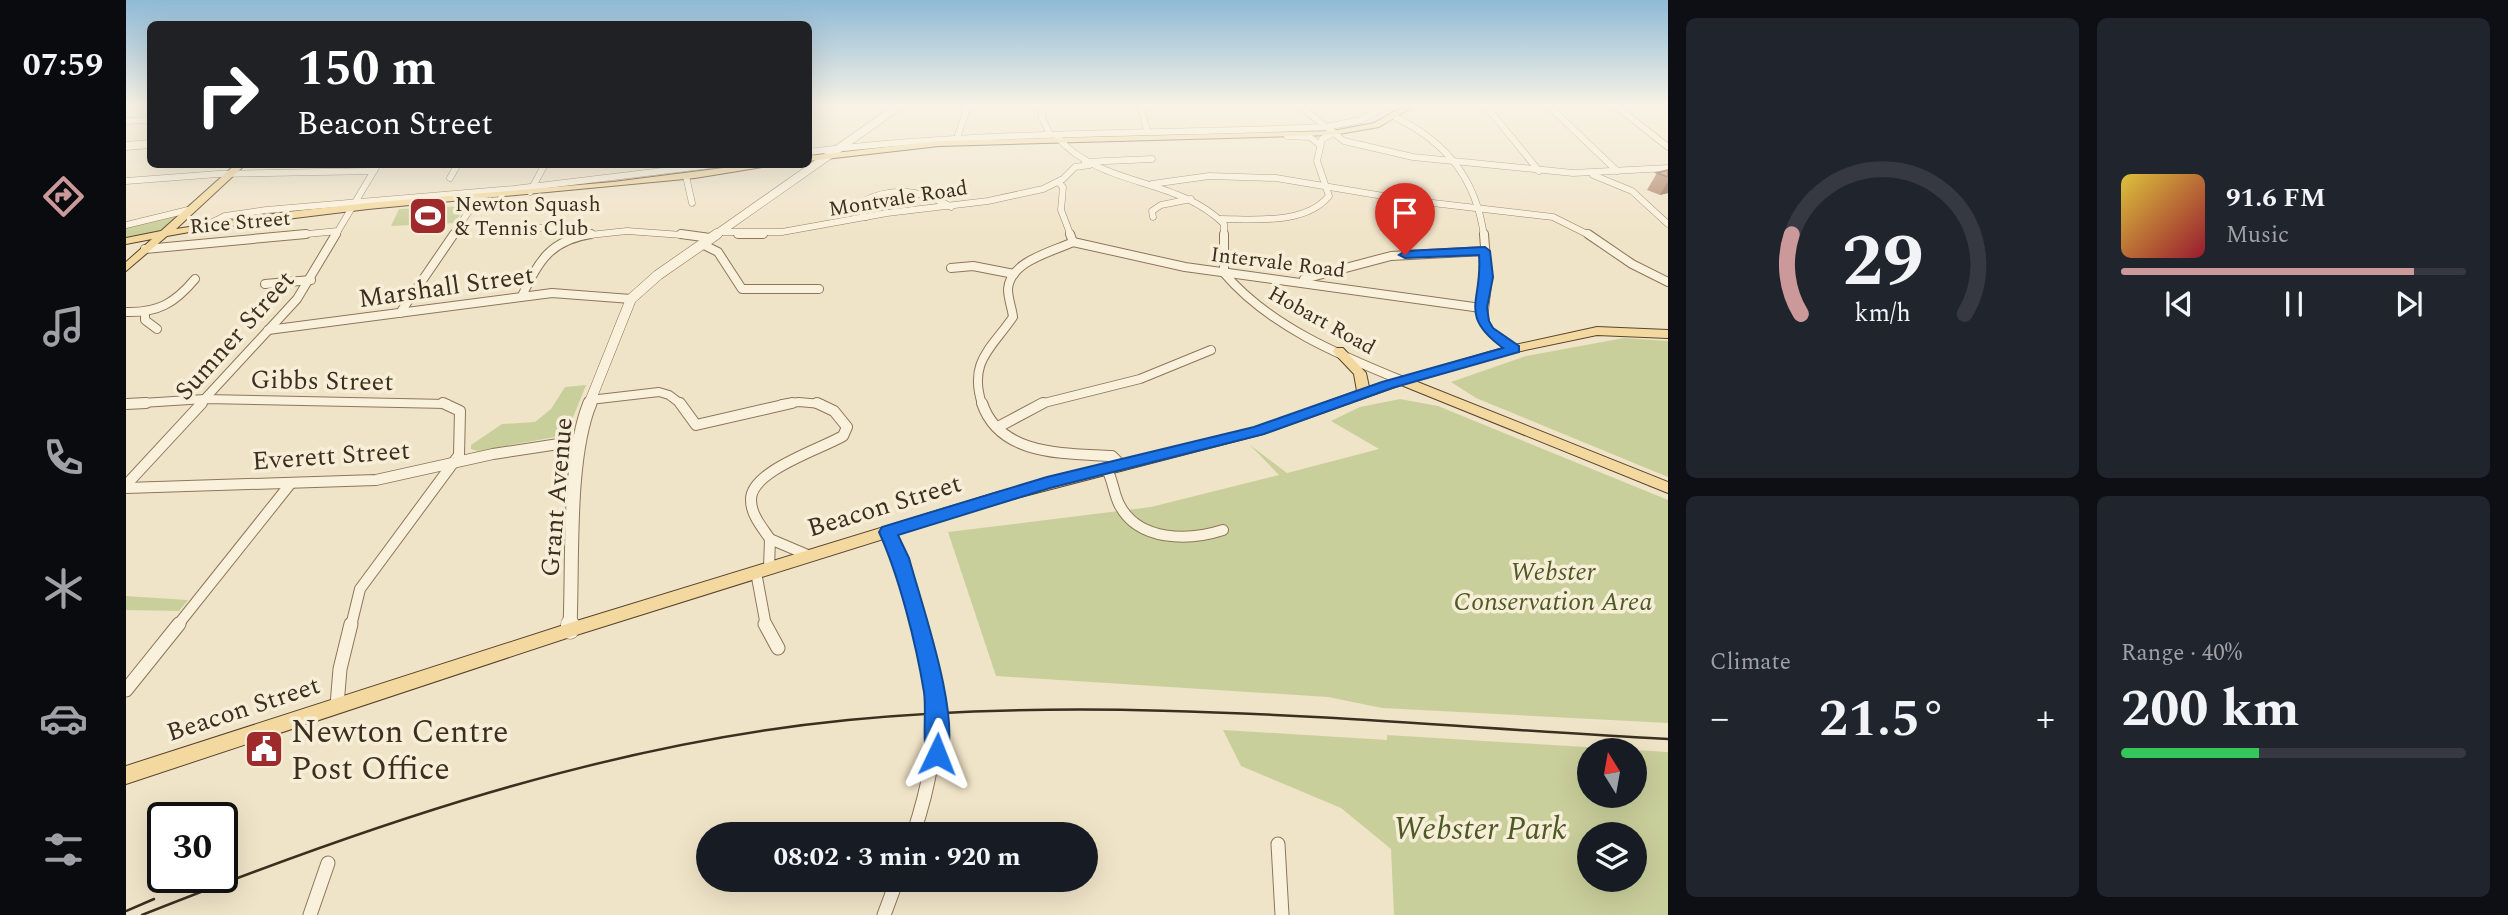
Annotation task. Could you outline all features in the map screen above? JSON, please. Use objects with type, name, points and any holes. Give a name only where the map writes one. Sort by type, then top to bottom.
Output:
[{"type":"main road","points":[[812,162],[829,156],[881,149]]},
{"type":"main road","points":[[126,268],[237,168]]},
{"type":"main road","points":[[126,241],[211,223],[353,205],[478,198],[531,190],[686,176],[711,168]]},
{"type":"main road","name":"Beacon Street","points":[[126,775],[762,570],[1106,468],[1258,430],[1364,393],[1514,349],[1597,331],[1668,334]]},
{"type":"main road","points":[[1339,351],[1359,371],[1364,393]]},
{"type":"main road","points":[[1441,370],[1443,388],[1466,407]]},
{"type":"main road","points":[[1403,381],[1668,488]]},
{"type":"street","points":[[812,151],[830,149]]},
{"type":"street","points":[[829,156],[840,149]]},
{"type":"street","points":[[1066,149],[1075,167],[1152,159]]},
{"type":"street","points":[[1221,219],[1282,216],[1311,211],[1328,200],[1326,186],[1316,166],[1318,149]]},
{"type":"street","points":[[1378,149],[1457,163],[1539,171],[1589,173],[1668,168]]},
{"type":"street","points":[[1447,149],[1457,163],[1478,208],[1485,251],[1487,289],[1481,308],[1488,331],[1514,349]]},
{"type":"street","points":[[1521,149],[1539,171]]},
{"type":"street","points":[[1593,149],[1617,172]]},
{"type":"street","points":[[1068,152],[1088,164],[1152,184],[1204,205],[1221,219],[1226,230],[1222,261],[1224,273]]},
{"type":"street","name":"Montvale Road","points":[[576,237],[656,233],[710,238],[794,233],[866,218],[1000,200],[1058,182],[1069,177],[1075,167]]},
{"type":"street","points":[[126,181],[376,168]]},
{"type":"street","name":"Sumner Street","points":[[126,487],[311,280],[376,168]]},
{"type":"street","points":[[450,177],[456,168]]},
{"type":"street","points":[[353,205],[531,190],[543,168]]},
{"type":"street","points":[[580,185],[711,168]]},
{"type":"street","name":"Grant Avenue","points":[[570,630],[578,441],[590,400],[631,299],[658,275],[803,168]]},
{"type":"street","points":[[1589,173],[1632,191],[1668,224]]},
{"type":"street","points":[[686,176],[692,203]]},
{"type":"street","points":[[1152,184],[1182,178],[1227,176],[1326,186],[1561,220],[1668,282]]},
{"type":"street","points":[[1058,182],[1063,187],[1060,201],[1062,215],[1073,243],[1028,263],[1014,274],[1008,289],[1013,317],[987,349],[978,383],[979,403],[998,427],[1032,448],[1112,456],[1121,465]]},
{"type":"street","points":[[866,218],[859,209],[862,202],[869,197],[897,192],[929,194],[951,207]]},
{"type":"street","points":[[400,313],[478,198]]},
{"type":"street","points":[[1153,217],[1151,212],[1158,206],[1191,199]]},
{"type":"street","points":[[126,225],[188,210]]},
{"type":"street","points":[[506,231],[552,228],[565,230],[576,237]]},
{"type":"street","name":"Rice Street","points":[[145,249],[338,231]]},
{"type":"street","points":[[522,296],[545,253],[557,244],[576,237]]},
{"type":"street","points":[[710,238],[737,285],[742,289],[819,289]]},
{"type":"street","name":"Intervale Road","points":[[1073,243],[1224,273],[1300,281],[1481,308]]},
{"type":"street","points":[[1300,281],[1391,256],[1485,251]]},
{"type":"street","points":[[951,268],[977,267],[1014,274]]},
{"type":"street","name":"Hobart Road","points":[[1224,273],[1234,287],[1264,310],[1339,351],[1403,381]]},
{"type":"street","points":[[126,312],[145,314],[173,303],[195,279]]},
{"type":"street","points":[[265,284],[311,280]]},
{"type":"street","name":"Marshall Street","points":[[268,330],[552,293],[631,299]]},
{"type":"street","points":[[145,314],[145,320],[157,329]]},
{"type":"street","points":[[998,427],[1046,401],[1140,379],[1211,350]]},
{"type":"street","points":[[590,400],[637,393],[666,394],[677,399],[689,419],[696,425],[751,415],[797,401],[819,401],[832,406],[847,427],[843,436],[818,452],[767,472],[751,489],[748,499],[752,514],[770,539],[810,556]]},
{"type":"street","name":"Gibbs Street","points":[[126,404],[205,400],[442,402],[460,411],[459,455],[450,463]]},
{"type":"street","name":"Everett Street","points":[[126,487],[389,478],[450,463],[578,441]]},
{"type":"street","points":[[337,705],[340,669],[360,589],[450,463]]},
{"type":"street","points":[[1106,468],[1115,484],[1123,511],[1144,528],[1166,536],[1193,538],[1223,530]]},
{"type":"street","points":[[126,691],[291,483]]},
{"type":"street","points":[[888,532],[900,558],[931,677],[938,715],[935,769],[917,822]]},
{"type":"street","points":[[770,539],[762,570],[766,627],[778,648]]},
{"type":"street","points":[[1278,844],[1282,915]]},
{"type":"street","points":[[310,915],[328,863]]},
{"type":"street","points":[[884,915],[893,892]]},
{"type":"green space","name":"Newton Squash & Tennis Club","points":[[466,206],[455,223],[391,226],[399,209]]},
{"type":"green space","points":[[188,210],[162,233],[126,241],[126,225]]},
{"type":"green space","points":[[1624,338],[1668,341],[1668,477],[1476,398],[1451,382],[1526,356]]},
{"type":"green space","points":[[586,385],[566,435],[478,451],[471,449],[471,445],[502,424],[535,422],[551,409],[565,387]]},
{"type":"green space","name":"Webster Conservation Area","points":[[1400,399],[1438,406],[1668,500],[1668,723],[1382,708],[1328,697],[996,676],[948,532],[1151,507],[1279,475],[1250,445],[1287,473],[1379,449],[1331,421],[1360,407]]},
{"type":"green space","points":[[126,596],[188,600],[179,611],[126,610]]},
{"type":"green space","name":"Webster Park","points":[[1223,730],[1387,740],[1387,735],[1577,746],[1577,808],[1647,808],[1647,751],[1668,752],[1668,915],[1394,915],[1391,849],[1341,808],[1241,766]]},
{"type":"building","points":[[1668,170],[1668,177],[1657,173]]},
{"type":"tram line","points":[[142,915],[314,850],[489,793],[667,748],[848,720],[950,712],[1155,710],[1668,739]]},
{"type":"tram line","points":[[126,911],[154,899]]},
{"type":"place","name":"Newton Squash & Tennis Club","points":[[428,216]]},
{"type":"place","name":"Newton Centre Post Office","points":[[264,749]]},
{"type":"route","points":[[937,754],[938,715],[934,689],[900,558],[888,532],[1047,483],[1258,430],[1387,385],[1514,349],[1488,331],[1483,321],[1481,308],[1487,289],[1485,251],[1405,255]]}]
